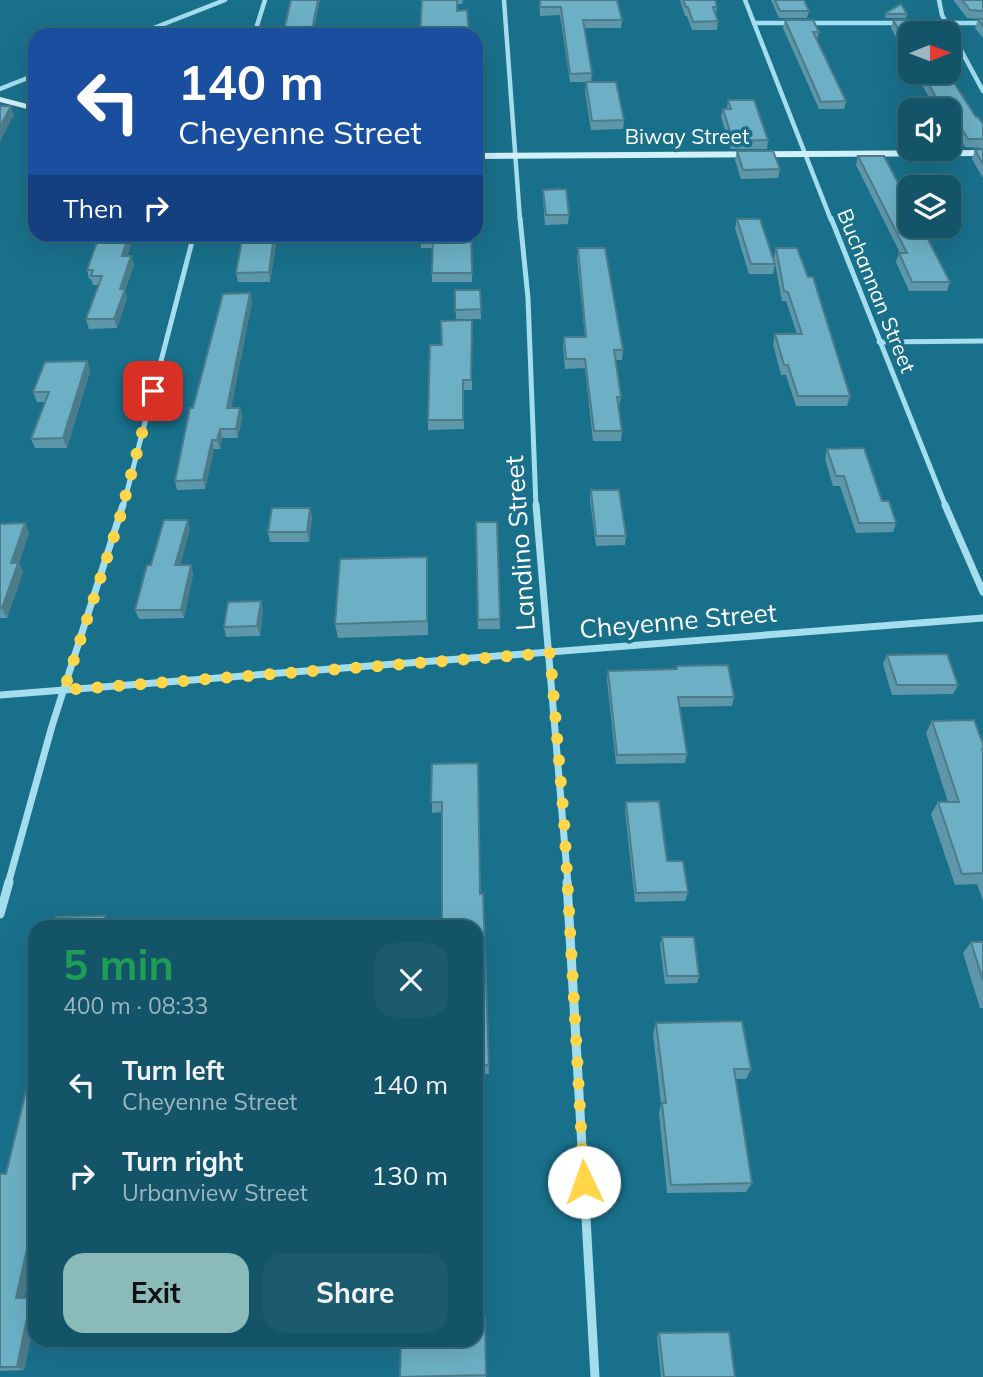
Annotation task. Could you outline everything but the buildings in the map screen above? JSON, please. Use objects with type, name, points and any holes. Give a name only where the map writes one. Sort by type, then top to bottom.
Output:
[{"type":"street","points":[[154,28],[225,0]]},
{"type":"street","points":[[256,28],[265,0]]},
{"type":"street","name":"Landino Street","points":[[504,0],[513,156],[528,298],[536,503],[565,834],[595,1377]]},
{"type":"street","name":"Buchannan Street","points":[[745,0],[924,456],[983,592]]},
{"type":"street","points":[[939,0],[945,21]]},
{"type":"street","points":[[754,23],[898,23]]},
{"type":"street","points":[[961,23],[983,23]]},
{"type":"street","points":[[961,51],[983,91]]},
{"type":"street","points":[[0,89],[28,78]]},
{"type":"street","points":[[0,99],[28,107]]},
{"type":"street","name":"Biway Street","points":[[483,156],[983,153]]},
{"type":"street","points":[[0,914],[64,690],[119,521],[192,242]]},
{"type":"street","points":[[880,342],[983,341]]},
{"type":"street","name":"Cheyenne Street","points":[[0,695],[983,618]]},
{"type":"route","points":[[153,391],[119,521],[64,690],[550,653],[564,820],[584,1182]]}]
